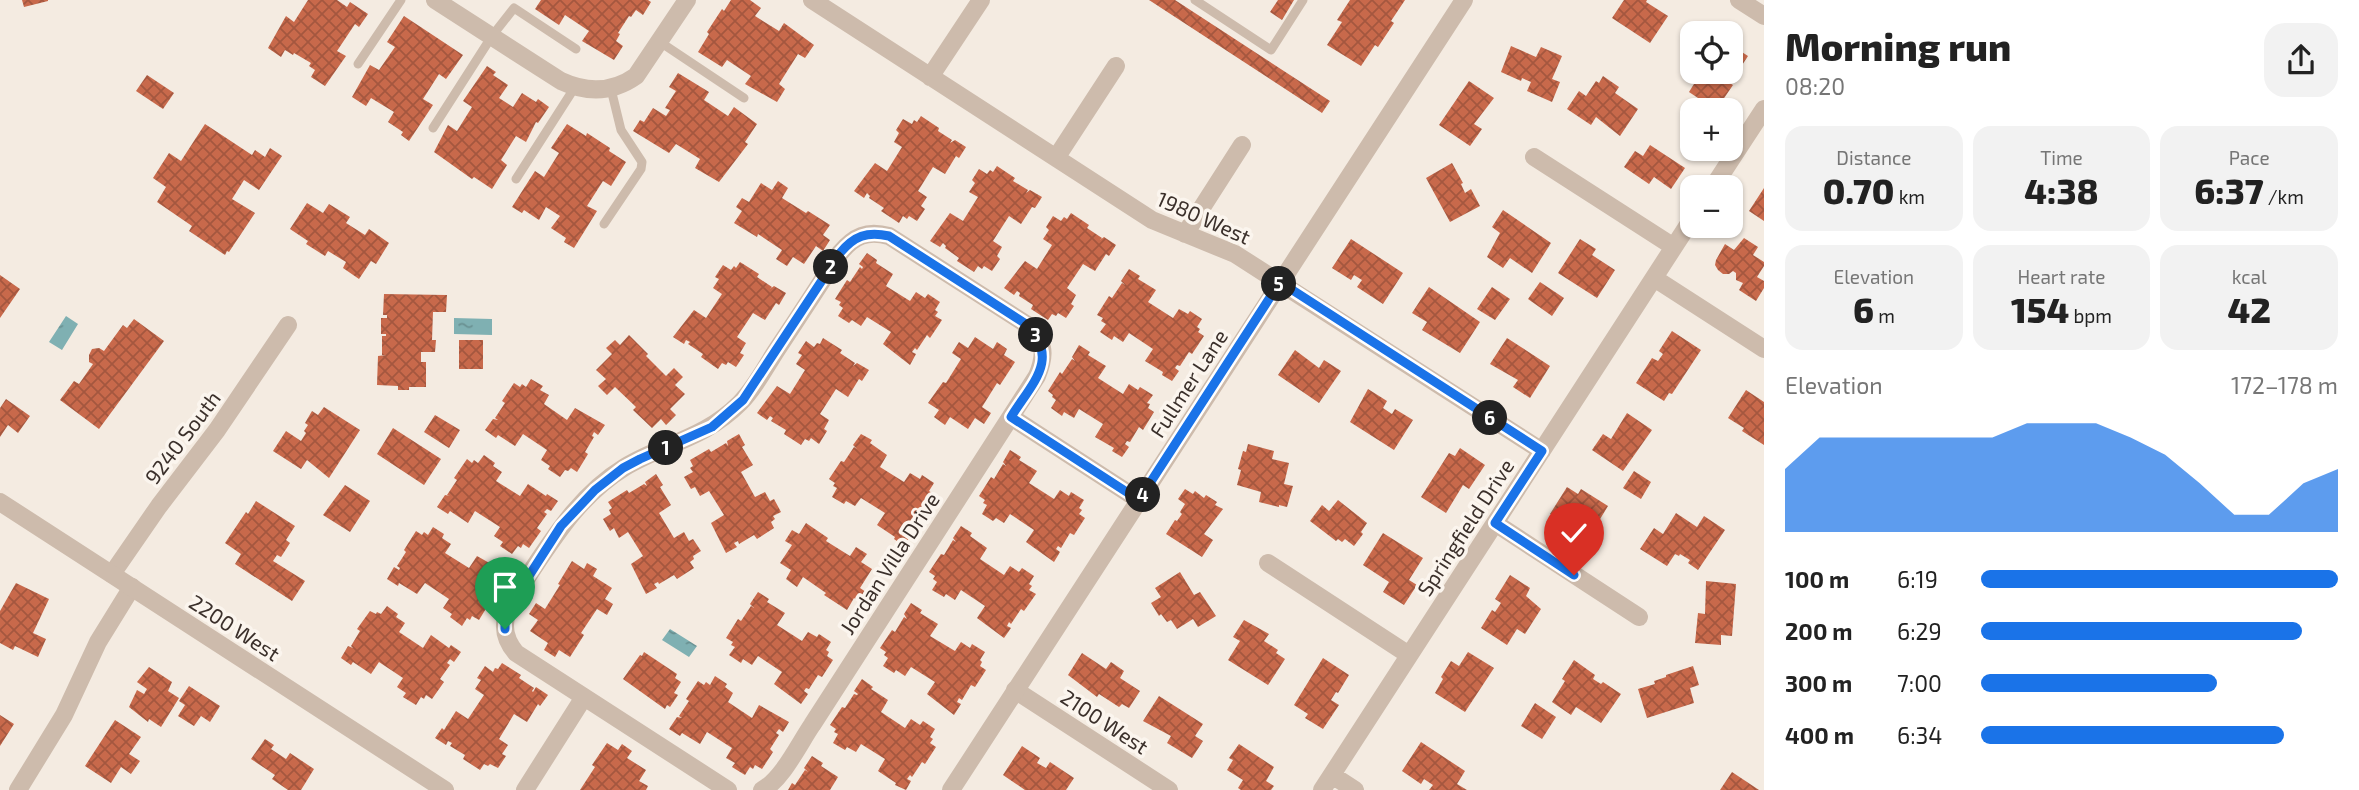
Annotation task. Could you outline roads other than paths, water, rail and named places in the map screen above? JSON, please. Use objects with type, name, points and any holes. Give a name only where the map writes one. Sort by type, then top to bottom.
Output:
[{"type":"street","points":[[435,0],[561,81],[575,87],[603,90],[626,83],[636,76],[660,42],[682,2]]},
{"type":"street","name":"1980 West","points":[[812,0],[1152,220],[1235,254],[1542,451]]},
{"type":"street","points":[[930,77],[981,0]]},
{"type":"street","name":"Fullmer Lane","points":[[951,790],[1464,0]]},
{"type":"street","points":[[1739,0],[1764,16]]},
{"type":"street","points":[[1056,158],[1116,66]]},
{"type":"street","points":[[1721,175],[1764,109]]},
{"type":"street","points":[[1185,234],[1242,145]]},
{"type":"street","points":[[1534,157],[1674,247]]},
{"type":"street","name":"Jordan Villa Drive","points":[[584,697],[516,653],[506,638],[505,619],[509,607],[561,526],[578,506],[623,468],[712,427],[743,400],[840,253],[856,237],[867,233],[889,236],[1026,324],[1041,342],[1044,354],[1037,376],[1011,417],[778,777],[762,790]]},
{"type":"street","name":"Springfield Drive","points":[[1327,783],[1680,238]]},
{"type":"street","points":[[1654,278],[1764,349]]},
{"type":"street","name":"9240 South","points":[[112,575],[159,506],[217,430],[288,325]]},
{"type":"street","points":[[1011,417],[1139,500]]},
{"type":"street","name":"2200 West","points":[[0,502],[445,790]]},
{"type":"street","points":[[1495,523],[1639,617]]},
{"type":"street","points":[[1268,564],[1409,655]]},
{"type":"street","points":[[18,790],[64,715],[98,642],[132,587]]},
{"type":"street","name":"2100 West","points":[[1016,690],[1169,790]]},
{"type":"street","points":[[525,790],[584,697],[728,790]]},
{"type":"street","points":[[1327,783],[1355,790]]},
{"type":"lane","points":[[358,64],[401,0]]},
{"type":"lane","points":[[1195,0],[1271,50],[1303,0]]},
{"type":"lane","points":[[433,128],[513,8],[576,49]]},
{"type":"lane","points":[[660,42],[744,98]]},
{"type":"lane","points":[[516,179],[575,87]]},
{"type":"lane","points":[[603,90],[621,130],[642,162],[604,224]]},
{"type":"water","points":[[66,316],[78,324],[62,350],[49,342]]},
{"type":"water","points":[[454,318],[492,319],[492,335],[454,334]]},
{"type":"water","points":[[670,629],[697,646],[689,657],[662,640]]}]
